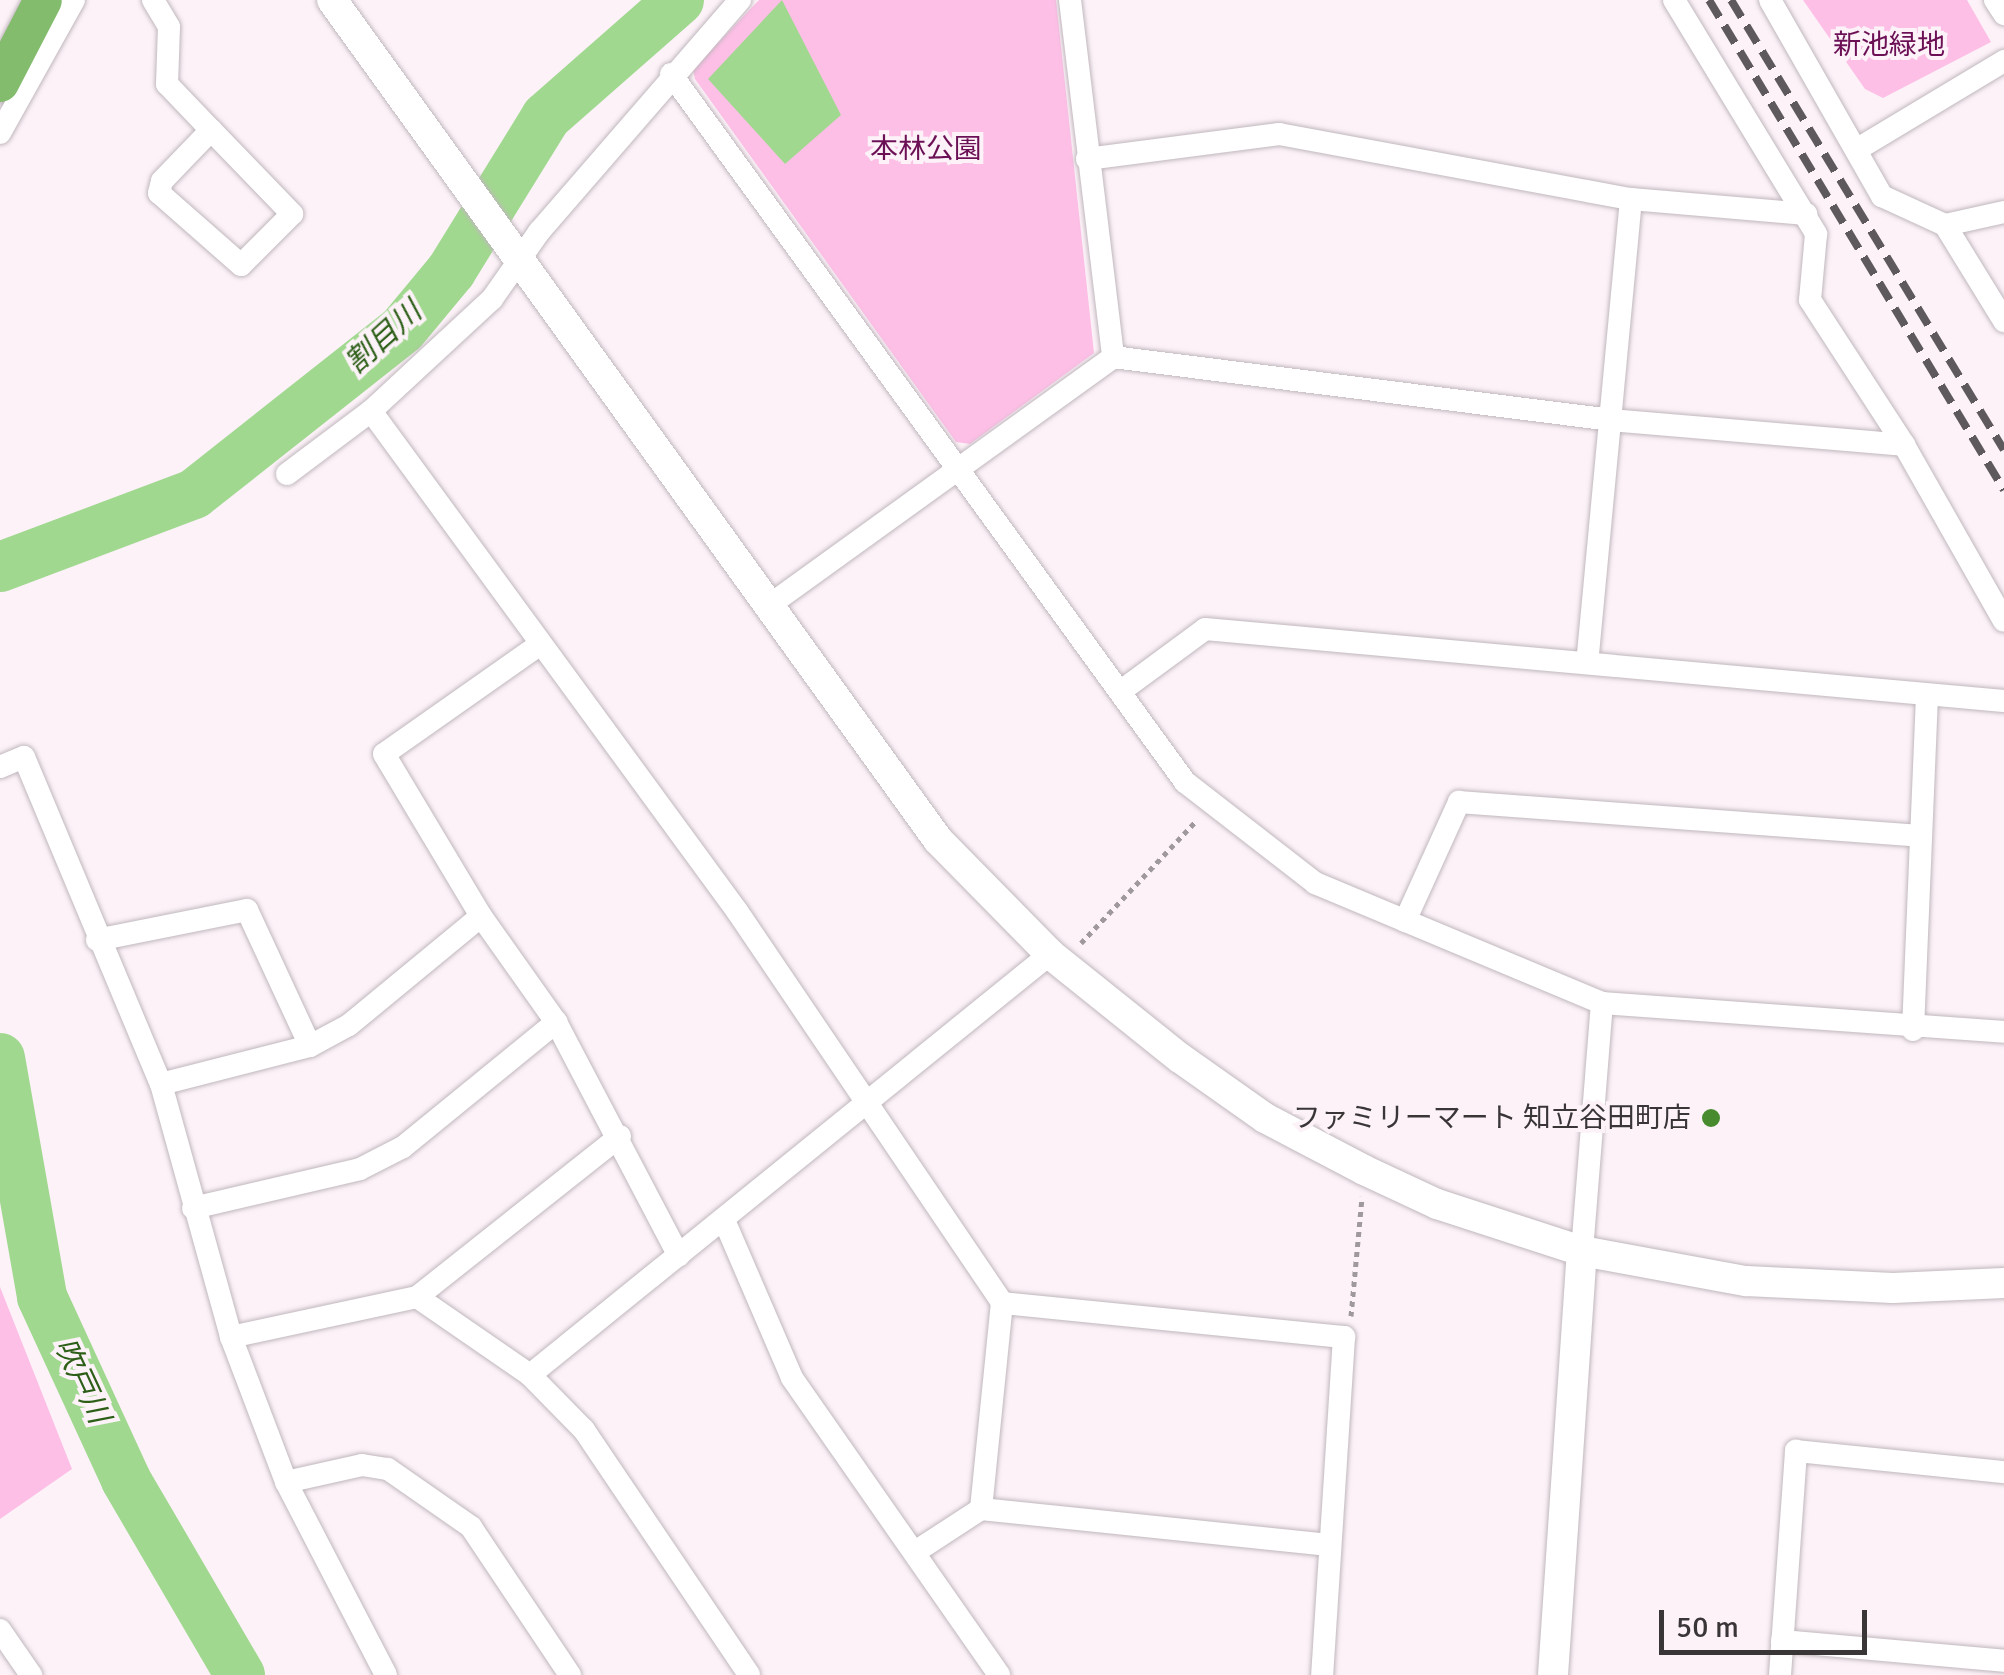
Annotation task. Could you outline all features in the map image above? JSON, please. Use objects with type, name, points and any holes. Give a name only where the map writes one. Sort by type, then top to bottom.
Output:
[{"type":"highway","points":[[0,83],[44,0]]},
{"type":"street","points":[[0,133],[74,0]]},
{"type":"street","points":[[153,0],[168,27],[167,84],[212,130],[292,214],[241,265],[159,193],[162,181],[212,130]]},
{"type":"street","points":[[332,0],[938,840],[1056,958],[1265,1118],[1438,1204],[1582,1251],[1746,1280],[1893,1288],[2004,1283]]},
{"type":"street","points":[[287,474],[371,412],[492,299],[514,255],[740,0]]},
{"type":"street","points":[[1070,0],[1113,357]]},
{"type":"street","points":[[1674,0],[1816,234],[1810,300],[1904,445],[2004,621]]},
{"type":"street","points":[[1770,0],[1882,196],[1945,224],[2004,322]]},
{"type":"street","points":[[1995,0],[2004,14]]},
{"type":"street","points":[[1856,150],[2004,62]]},
{"type":"street","points":[[671,74],[1186,782],[1316,882],[1602,1003],[1913,1030],[2004,1032]]},
{"type":"street","points":[[1087,159],[1279,134],[1631,198],[1806,214]]},
{"type":"street","points":[[1587,663],[1631,198]]},
{"type":"street","points":[[1945,224],[2004,212]]},
{"type":"street","points":[[767,607],[957,466],[1113,357],[1608,420],[1904,445]]},
{"type":"street","points":[[371,412],[738,912],[1002,1303],[981,1509]]},
{"type":"street","points":[[1122,690],[1206,629],[2004,701]]},
{"type":"street","points":[[540,646],[384,754],[480,916],[556,1022],[620,1136],[679,1256]]},
{"type":"street","points":[[1913,1030],[1927,696]]},
{"type":"street","points":[[0,767],[24,757],[97,940],[161,1084],[230,1337],[286,1482],[386,1675]]},
{"type":"street","points":[[1405,921],[1458,802],[1920,836]]},
{"type":"street","points":[[97,940],[248,910],[310,1046]]},
{"type":"street","points":[[161,1084],[310,1046],[349,1026],[480,916]]},
{"type":"street","points":[[530,1375],[1056,958]]},
{"type":"street","points":[[1553,1675],[1602,1003]]},
{"type":"street","points":[[193,1208],[360,1170],[403,1146],[556,1022]]},
{"type":"street","points":[[230,1337],[417,1298],[620,1136]]},
{"type":"street","points":[[724,1220],[792,1378],[999,1675]]},
{"type":"street","points":[[417,1298],[530,1375],[584,1430],[749,1675]]},
{"type":"street","points":[[1002,1303],[1344,1337],[1322,1675]]},
{"type":"street","points":[[1780,1675],[1796,1451],[2004,1472]]},
{"type":"street","points":[[286,1482],[362,1465],[388,1469],[472,1528],[570,1675]]},
{"type":"street","points":[[916,1552],[981,1509],[1330,1545]]},
{"type":"street","points":[[0,1630],[31,1675]]},
{"type":"street","points":[[1782,1641],[2004,1662]]},
{"type":"path","points":[[1056,958],[1213,803]]},
{"type":"path","points":[[1344,1337],[1364,1170]]},
{"type":"green space","name":"本林公園","points":[[759,0],[1056,0],[1094,353],[970,444],[956,442],[695,79],[693,69]]},
{"type":"green space","name":"新池緑地","points":[[1803,0],[1967,0],[1991,42],[1883,98],[1865,89]]},
{"type":"green space","points":[[0,1287],[72,1469],[0,1519]]},
{"type":"shaded area","points":[[782,0],[841,115],[785,164],[708,79]]},
{"type":"waterway","name":"割目川","points":[[0,567],[194,494],[402,330],[451,271],[546,117],[679,0]]},
{"type":"waterway","name":"吹戸川","points":[[0,1058],[42,1297],[126,1480],[240,1675]]},
{"type":"railway","points":[[1709,0],[2004,490]]},
{"type":"railway","points":[[1731,0],[2004,450]]},
{"type":"place","name":"ファミリーマート 知立谷田町店","points":[[1711,1118]]}]
